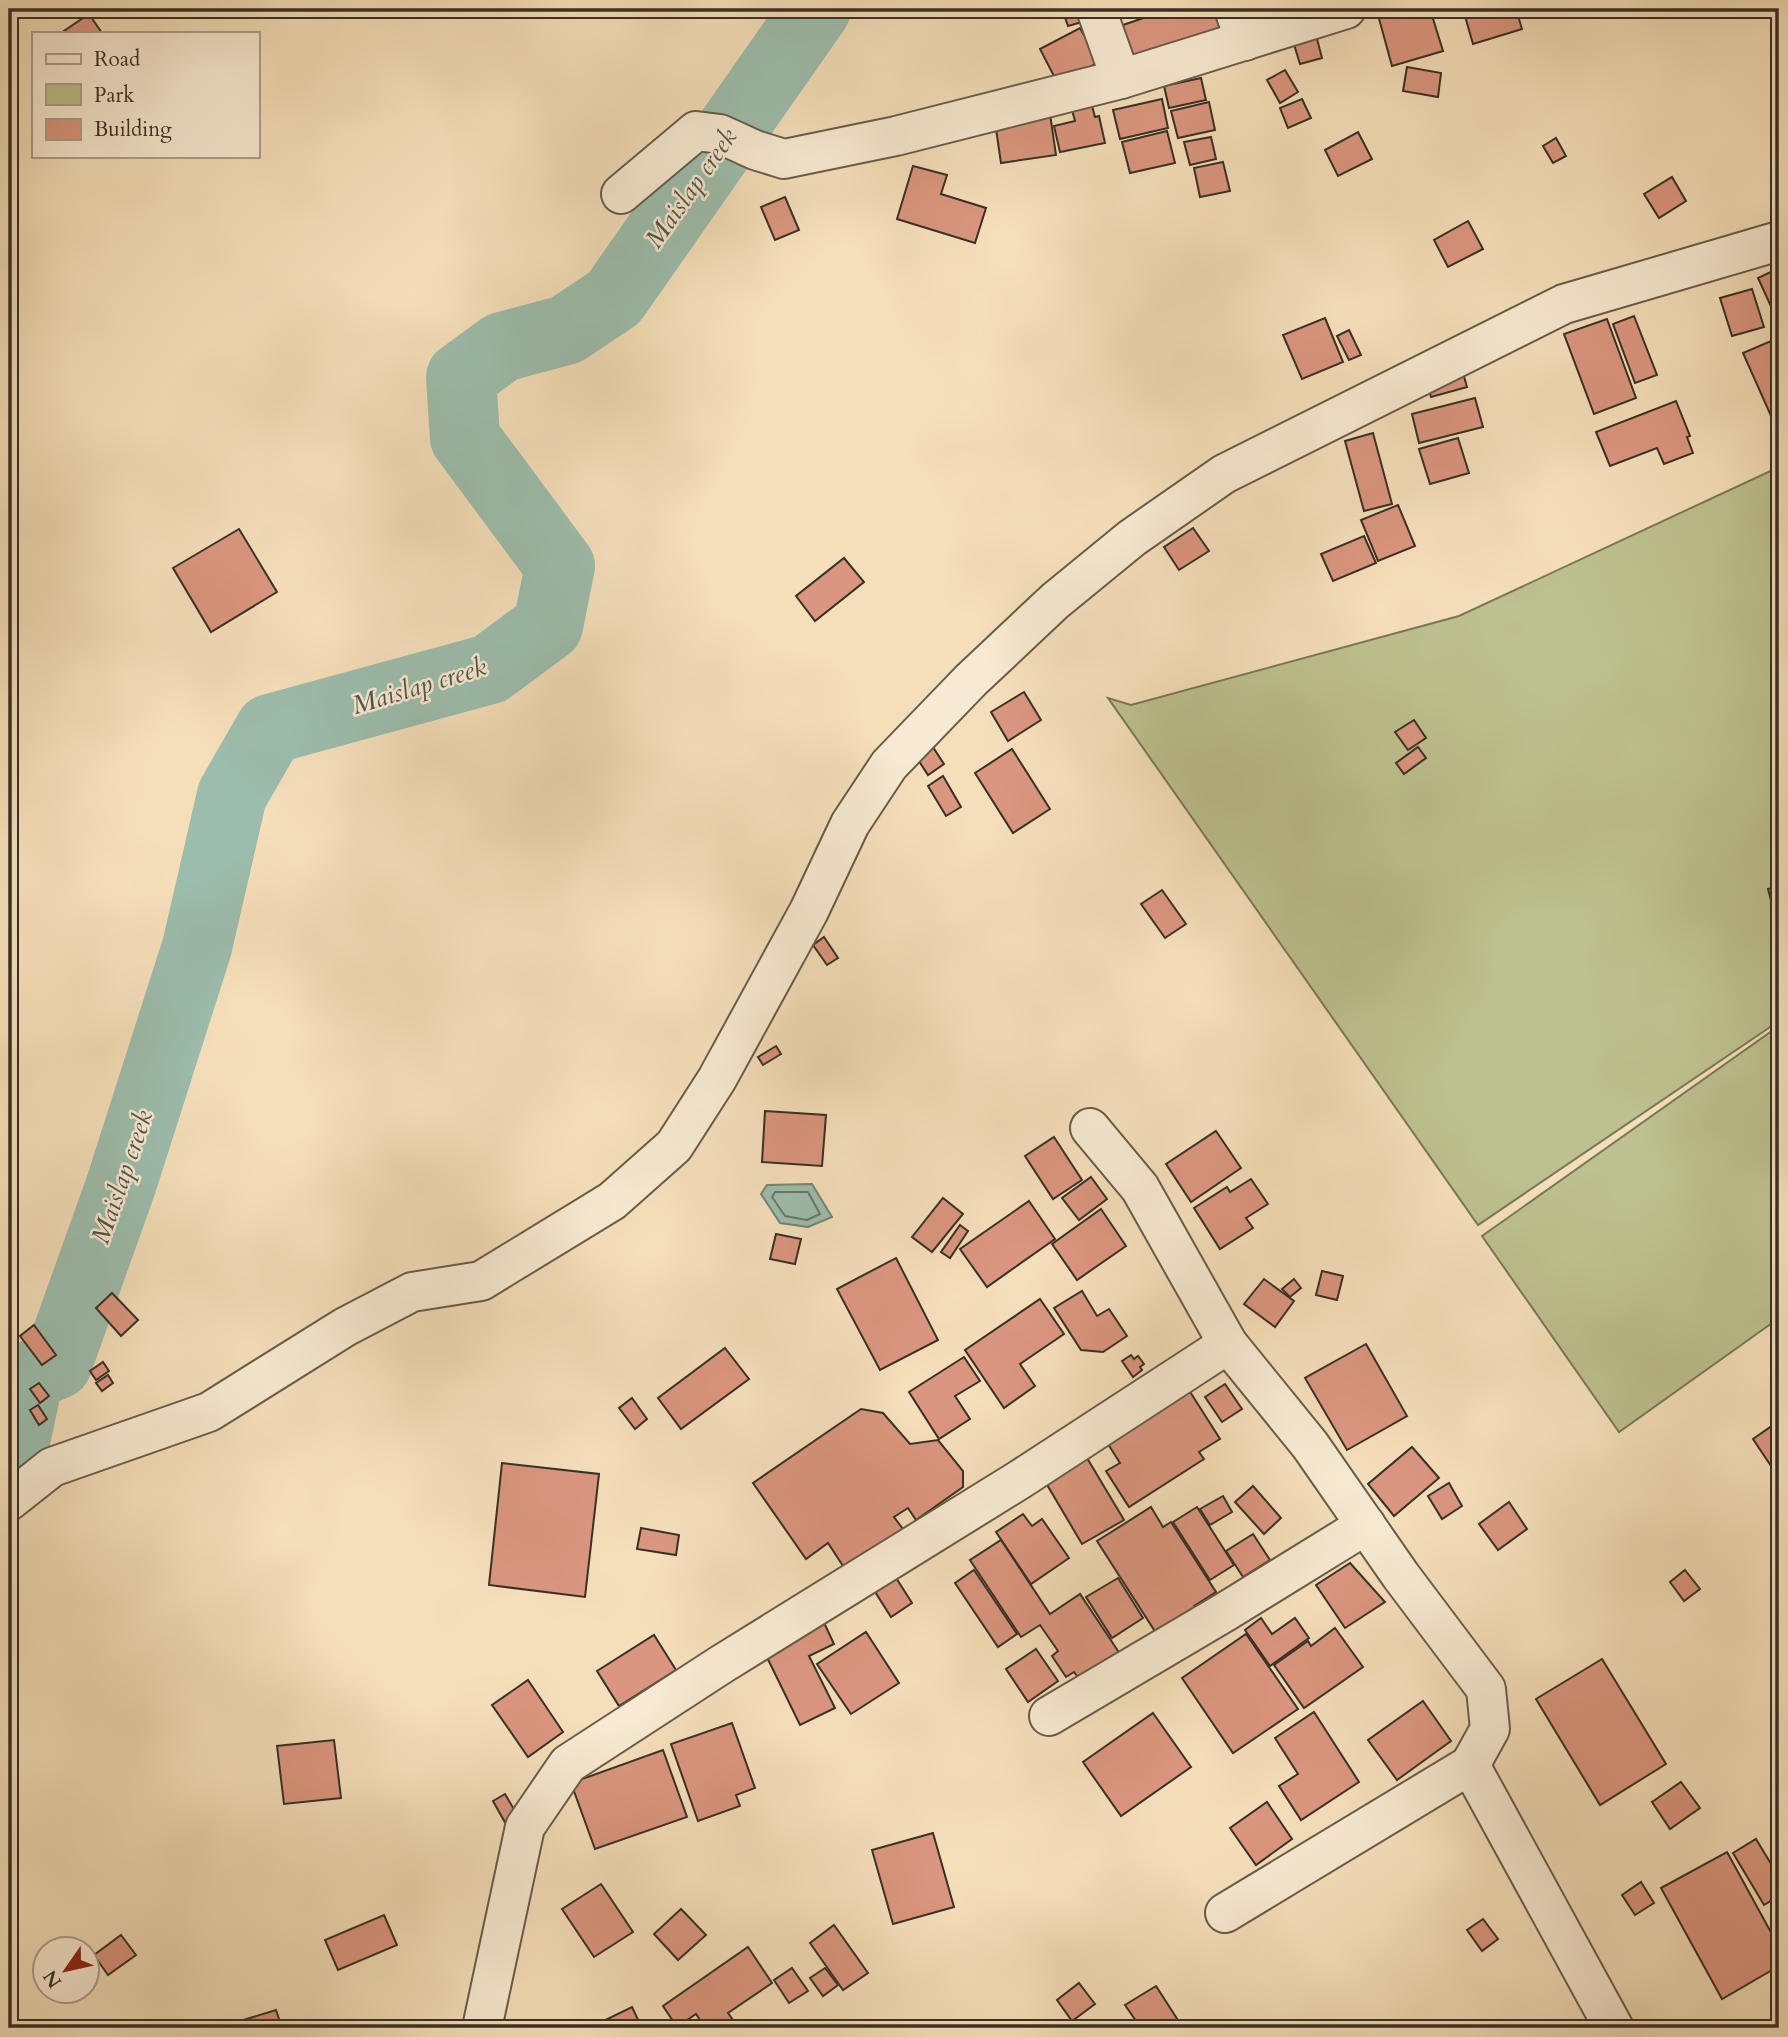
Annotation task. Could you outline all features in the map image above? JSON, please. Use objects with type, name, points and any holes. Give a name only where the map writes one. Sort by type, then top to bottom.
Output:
[{"type":"street","points":[[1096,9],[1121,79]]},
{"type":"street","points":[[621,194],[696,131],[720,134],[755,150],[784,159],[895,136],[1121,79],[1240,25],[1346,9]]},
{"type":"street","points":[[9,1501],[52,1468],[209,1412],[345,1327],[412,1292],[481,1281],[612,1201],[674,1146],[717,1079],[809,911],[850,824],[888,765],[971,680],[1055,601],[1132,538],[1224,474],[1564,304],[1779,241]]},
{"type":"street","points":[[1090,1128],[1139,1188],[1228,1344],[1310,1445],[1401,1576],[1486,1689],[1490,1729],[1470,1765],[1225,1913]]},
{"type":"street","points":[[482,2028],[525,1827],[568,1764],[722,1664],[1019,1480],[1228,1344]]},
{"type":"street","points":[[1049,1716],[1366,1525]]},
{"type":"street","points":[[1470,1765],[1614,2028]]},
{"type":"green space","points":[[1779,467],[1779,1021],[1478,1225],[1108,698],[1131,705],[1459,616]]},
{"type":"green space","points":[[1779,1026],[1779,1318],[1619,1432],[1482,1236]]},
{"type":"water","points":[[812,1184],[832,1217],[808,1227],[780,1223],[761,1194],[767,1185]]},
{"type":"building","points":[[1062,9],[1077,9],[1082,22],[1068,26]]},
{"type":"building","points":[[1170,9],[1219,9],[1227,31],[1132,63],[1120,26]]},
{"type":"building","points":[[1400,9],[1430,9],[1443,51],[1392,66],[1378,15]]},
{"type":"building","points":[[1463,9],[1516,9],[1522,29],[1473,44]]},
{"type":"building","points":[[89,14],[101,32],[62,32]]},
{"type":"building","points":[[1080,28],[1099,62],[1058,84],[1040,49]]},
{"type":"building","points":[[1315,31],[1322,58],[1300,64],[1292,38]]},
{"type":"building","points":[[1407,67],[1441,73],[1438,97],[1403,91]]},
{"type":"building","points":[[1285,70],[1298,92],[1280,103],[1267,80]]},
{"type":"building","points":[[1201,78],[1206,100],[1169,108],[1164,86]]},
{"type":"building","points":[[1162,99],[1168,128],[1120,139],[1113,110]]},
{"type":"building","points":[[1302,99],[1311,118],[1288,128],[1280,108]]},
{"type":"building","points":[[1091,102],[1095,117],[1099,116],[1105,143],[1060,152],[1054,126],[1075,121],[1071,106]]},
{"type":"building","points":[[1209,102],[1215,130],[1178,138],[1171,111]]},
{"type":"building","points":[[1050,114],[1056,155],[1001,163],[995,122]]},
{"type":"building","points":[[1167,131],[1175,163],[1130,173],[1122,142]]},
{"type":"building","points":[[1358,132],[1372,159],[1338,176],[1325,150]]},
{"type":"building","points":[[1211,137],[1216,159],[1190,165],[1184,142]]},
{"type":"building","points":[[1556,138],[1566,156],[1553,163],[1543,146]]},
{"type":"building","points":[[1223,162],[1230,191],[1200,197],[1194,168]]},
{"type":"building","points":[[913,166],[947,175],[941,194],[986,208],[975,243],[897,219]]},
{"type":"building","points":[[1672,177],[1686,201],[1659,218],[1644,194]]},
{"type":"building","points":[[785,197],[799,230],[775,240],[761,207]]},
{"type":"building","points":[[1468,221],[1483,249],[1448,267],[1434,240]]},
{"type":"building","points":[[1779,268],[1779,324],[1758,278]]},
{"type":"building","points":[[1752,289],[1764,327],[1732,336],[1720,298]]},
{"type":"building","points":[[1634,316],[1657,375],[1635,383],[1613,324]]},
{"type":"building","points":[[1325,318],[1343,362],[1302,379],[1283,335]]},
{"type":"building","points":[[1607,319],[1636,398],[1594,414],[1564,334]]},
{"type":"building","points":[[1349,330],[1361,355],[1349,360],[1337,336]]},
{"type":"building","points":[[1778,338],[1779,412],[1771,416],[1743,353]]},
{"type":"building","points":[[1461,366],[1467,387],[1431,397],[1425,377]]},
{"type":"building","points":[[1475,398],[1483,427],[1419,443],[1412,414]]},
{"type":"building","points":[[1676,401],[1690,436],[1687,437],[1693,453],[1664,464],[1657,448],[1610,466],[1596,432]]},
{"type":"building","points":[[1373,433],[1392,504],[1364,511],[1345,441]]},
{"type":"building","points":[[1458,438],[1469,473],[1430,484],[1419,449]]},
{"type":"building","points":[[1398,505],[1415,546],[1378,561],[1361,520]]},
{"type":"building","points":[[1193,528],[1209,551],[1179,570],[1164,547]]},
{"type":"building","points":[[239,529],[277,592],[211,632],[173,568]]},
{"type":"building","points":[[1364,536],[1376,563],[1333,581],[1321,554]]},
{"type":"building","points":[[844,558],[864,582],[815,621],[796,596]]},
{"type":"building","points":[[1024,692],[1041,720],[1008,741],[991,712]]},
{"type":"building","points":[[1414,720],[1426,738],[1408,750],[1395,732]]},
{"type":"building","points":[[927,738],[944,764],[928,775],[911,749]]},
{"type":"building","points":[[1418,747],[1426,758],[1404,774],[1396,763]]},
{"type":"building","points":[[1012,749],[1050,809],[1013,833],[975,773]]},
{"type":"building","points":[[943,776],[961,807],[946,816],[928,786]]},
{"type":"building","points":[[1779,886],[1779,931],[1768,889]]},
{"type":"building","points":[[1162,890],[1186,924],[1165,938],[1141,904]]},
{"type":"building","points":[[824,937],[838,958],[827,965],[813,945]]},
{"type":"building","points":[[776,1046],[781,1054],[763,1065],[758,1057]]},
{"type":"building","points":[[765,1111],[826,1115],[822,1166],[762,1162]]},
{"type":"building","points":[[1216,1131],[1241,1168],[1191,1202],[1166,1164]]},
{"type":"building","points":[[1054,1137],[1082,1180],[1053,1199],[1025,1156]]},
{"type":"building","points":[[1091,1177],[1107,1199],[1079,1220],[1062,1198]]},
{"type":"building","points":[[1251,1179],[1268,1204],[1246,1218],[1253,1228],[1220,1249],[1194,1208],[1227,1187],[1230,1192]]},
{"type":"building","points":[[943,1198],[963,1214],[932,1252],[912,1237]]},
{"type":"building","points":[[1029,1201],[1055,1239],[987,1287],[960,1249]]},
{"type":"building","points":[[1101,1209],[1126,1246],[1077,1280],[1052,1244]]},
{"type":"building","points":[[960,1225],[968,1231],[950,1258],[941,1252]]},
{"type":"building","points":[[776,1234],[801,1239],[795,1264],[770,1259]]},
{"type":"building","points":[[896,1258],[938,1340],[880,1370],[837,1289]]},
{"type":"building","points":[[1322,1271],[1343,1276],[1337,1300],[1316,1295]]},
{"type":"building","points":[[1264,1279],[1294,1301],[1275,1327],[1244,1304]]},
{"type":"building","points":[[1294,1279],[1301,1288],[1290,1297],[1282,1289]]},
{"type":"building","points":[[1082,1291],[1097,1316],[1109,1309],[1127,1336],[1103,1352],[1081,1350],[1054,1308]]},
{"type":"building","points":[[112,1293],[138,1320],[121,1336],[96,1308]]},
{"type":"building","points":[[1040,1299],[1064,1334],[1020,1364],[1035,1386],[1004,1408],[965,1350]]},
{"type":"building","points":[[34,1325],[56,1355],[42,1365],[20,1336]]},
{"type":"building","points":[[1366,1344],[1407,1416],[1347,1450],[1305,1378]]},
{"type":"building","points":[[725,1348],[749,1379],[681,1429],[658,1398]]},
{"type":"building","points":[[1131,1355],[1134,1359],[1138,1356],[1144,1364],[1140,1367],[1142,1370],[1133,1377],[1122,1361]]},
{"type":"building","points":[[964,1357],[980,1381],[955,1396],[970,1419],[939,1439],[909,1392]]},
{"type":"building","points":[[103,1362],[109,1371],[96,1380],[90,1371]]},
{"type":"building","points":[[108,1375],[113,1383],[102,1391],[96,1383]]},
{"type":"building","points":[[1180,1376],[1220,1439],[1199,1452],[1204,1459],[1129,1507],[1106,1471],[1120,1463],[1106,1441]]},
{"type":"building","points":[[39,1383],[49,1396],[40,1403],[30,1389]]},
{"type":"building","points":[[1225,1384],[1242,1409],[1222,1422],[1205,1397]]},
{"type":"building","points":[[632,1398],[647,1419],[635,1429],[619,1408]]},
{"type":"building","points":[[38,1405],[47,1419],[39,1425],[30,1410]]},
{"type":"building","points":[[861,1409],[883,1413],[910,1444],[938,1440],[963,1471],[963,1487],[916,1520],[908,1508],[894,1517],[903,1529],[845,1569],[828,1543],[806,1559],[753,1483]]},
{"type":"building","points":[[1779,1421],[1779,1478],[1753,1439]]},
{"type":"building","points":[[1412,1447],[1439,1478],[1394,1516],[1368,1484]]},
{"type":"building","points":[[1087,1458],[1124,1520],[1082,1544],[1046,1483]]},
{"type":"building","points":[[502,1463],[599,1474],[585,1597],[489,1585]]},
{"type":"building","points":[[1449,1483],[1462,1506],[1442,1519],[1428,1496]]},
{"type":"building","points":[[1253,1486],[1281,1518],[1264,1534],[1235,1502]]},
{"type":"building","points":[[1223,1496],[1232,1512],[1210,1525],[1200,1509]]},
{"type":"building","points":[[1509,1502],[1527,1529],[1498,1550],[1479,1524]]},
{"type":"building","points":[[1151,1507],[1163,1527],[1171,1522],[1216,1592],[1194,1606],[1197,1611],[1158,1636],[1097,1541]]},
{"type":"building","points":[[1197,1507],[1234,1565],[1210,1580],[1173,1522]]},
{"type":"building","points":[[1023,1514],[1032,1526],[1042,1519],[1069,1558],[1031,1584],[996,1532]]},
{"type":"building","points":[[641,1528],[679,1535],[676,1555],[637,1549]]},
{"type":"building","points":[[1253,1534],[1270,1560],[1243,1577],[1226,1551]]},
{"type":"building","points":[[1001,1540],[1050,1614],[1080,1594],[1120,1654],[1080,1680],[1074,1672],[1066,1677],[1052,1656],[1058,1651],[1040,1625],[1021,1637],[970,1560]]},
{"type":"building","points":[[1350,1563],[1385,1602],[1345,1628],[1316,1585]]},
{"type":"building","points":[[974,1570],[1017,1634],[998,1647],[955,1583]]},
{"type":"building","points":[[1685,1570],[1700,1589],[1684,1601],[1670,1582]]},
{"type":"building","points":[[893,1573],[912,1603],[891,1617],[872,1587]]},
{"type":"building","points":[[1118,1578],[1143,1618],[1112,1638],[1086,1597]]},
{"type":"building","points":[[820,1614],[834,1644],[809,1656],[835,1708],[800,1725],[760,1643]]},
{"type":"building","points":[[1261,1618],[1272,1634],[1295,1618],[1309,1638],[1270,1666],[1245,1630]]},
{"type":"building","points":[[1335,1628],[1363,1667],[1304,1708],[1274,1665],[1308,1641],[1311,1646]]},
{"type":"building","points":[[866,1632],[899,1683],[851,1714],[817,1664]]},
{"type":"building","points":[[1246,1634],[1298,1709],[1233,1753],[1182,1678]]},
{"type":"building","points":[[654,1635],[676,1670],[619,1706],[597,1671]]},
{"type":"building","points":[[1036,1649],[1058,1681],[1028,1702],[1006,1669]]},
{"type":"building","points":[[1602,1659],[1666,1764],[1600,1805],[1536,1699]]},
{"type":"building","points":[[528,1680],[563,1732],[528,1757],[492,1705]]},
{"type":"building","points":[[1423,1701],[1451,1741],[1397,1780],[1368,1740]]},
{"type":"building","points":[[1314,1712],[1359,1782],[1301,1820],[1279,1786],[1298,1774],[1275,1738]]},
{"type":"building","points":[[1153,1713],[1191,1767],[1121,1816],[1083,1762]]},
{"type":"building","points":[[732,1723],[755,1788],[736,1795],[740,1806],[698,1821],[671,1744]]},
{"type":"building","points":[[334,1740],[341,1798],[284,1804],[277,1746]]},
{"type":"building","points":[[663,1750],[687,1817],[595,1849],[571,1783]]},
{"type":"building","points":[[1681,1782],[1700,1808],[1670,1829],[1652,1802]]},
{"type":"building","points":[[505,1794],[525,1828],[512,1835],[493,1801]]},
{"type":"building","points":[[1267,1802],[1292,1839],[1256,1865],[1230,1828]]},
{"type":"building","points":[[933,1833],[954,1907],[893,1924],[872,1850]]},
{"type":"building","points":[[1756,1839],[1779,1877],[1779,1896],[1764,1905],[1733,1853]]},
{"type":"building","points":[[1727,1852],[1779,1947],[1779,1966],[1722,1999],[1661,1888]]},
{"type":"building","points":[[1641,1882],[1654,1903],[1635,1915],[1622,1895]]},
{"type":"building","points":[[601,1884],[633,1932],[594,1957],[562,1909]]},
{"type":"building","points":[[681,1909],[706,1935],[678,1960],[654,1934]]},
{"type":"building","points":[[384,1915],[397,1945],[338,1970],[325,1940]]},
{"type":"building","points":[[1483,1919],[1498,1939],[1482,1951],[1467,1930]]},
{"type":"building","points":[[834,1925],[868,1973],[843,1990],[810,1943]]},
{"type":"building","points":[[121,1935],[136,1955],[108,1975],[102,1966],[102,1949]]},
{"type":"building","points":[[748,1947],[772,1983],[728,2013],[739,2028],[705,2028],[696,2014],[677,2027],[663,2006]]},
{"type":"building","points":[[792,1968],[808,1991],[789,2003],[774,1980]]},
{"type":"building","points":[[825,1968],[838,1985],[823,1996],[810,1978]]},
{"type":"building","points":[[1079,1983],[1095,2004],[1072,2021],[1057,2000]]},
{"type":"building","points":[[1156,1986],[1183,2028],[1125,2028],[1136,2021],[1125,2005]]},
{"type":"building","points":[[632,2007],[642,2028],[589,2028]]},
{"type":"building","points":[[276,2010],[282,2028],[217,2028]]},
{"type":"waterway","name":"Maislap creek","points":[[9,1469],[29,1376],[57,1364],[121,1185],[197,947],[232,795],[270,729],[490,669],[548,626],[560,566],[465,438],[461,377],[502,347],[566,330],[614,298],[816,9]]}]
